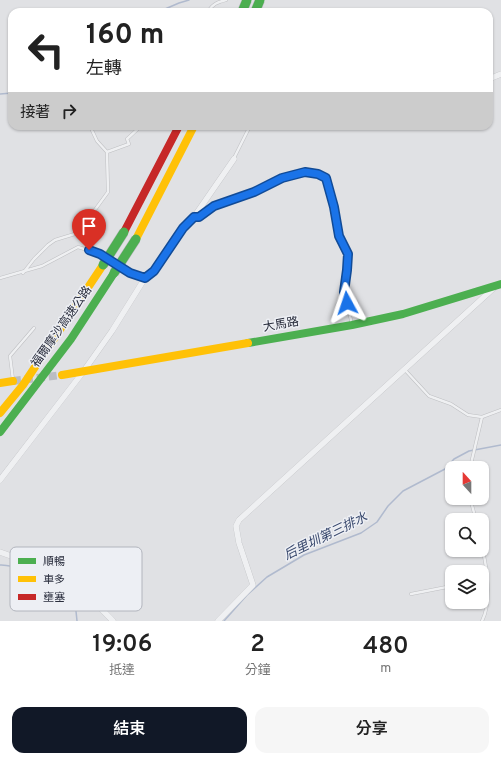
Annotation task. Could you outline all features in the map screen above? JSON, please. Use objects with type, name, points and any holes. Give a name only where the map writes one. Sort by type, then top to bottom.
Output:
[{"type":"main road","name":"福爾摩沙高速公路","points":[[0,413],[22,385],[124,232],[177,130]]},
{"type":"main road","name":"福爾摩沙高速公路","points":[[0,432],[71,339],[136,240],[192,130]]},
{"type":"main road","name":"大馬路","points":[[62,375],[352,325],[409,312],[499,285]]},
{"type":"main road","points":[[0,383],[13,381]]},
{"type":"main road","points":[[0,407],[22,385]]},
{"type":"main road","points":[[0,435],[12,417]]},
{"type":"street","points":[[0,480],[84,372],[145,278],[154,271],[183,228],[194,217],[234,159]]},
{"type":"street","points":[[218,621],[252,586],[238,537],[236,526],[239,520],[499,285]]},
{"type":"street","points":[[0,552],[10,556]]},
{"type":"street","points":[[103,611],[113,621]]},
{"type":"lane","points":[[210,8],[219,1],[226,0]]},
{"type":"lane","points":[[241,0],[252,4]]},
{"type":"lane","points":[[22,273],[48,245],[55,240],[78,233],[108,192],[107,152],[97,141],[92,130]]},
{"type":"lane","points":[[107,152],[129,144],[127,139],[137,130]]},
{"type":"lane","points":[[234,159],[248,130]]},
{"type":"lane","points":[[194,217],[199,217],[214,206],[254,192],[282,178],[305,172],[318,174],[326,178],[334,207],[339,236],[348,254],[344,292],[352,325]]},
{"type":"lane","points":[[0,278],[22,273],[42,266],[78,247],[100,254],[112,262]]},
{"type":"lane","points":[[116,269],[145,278]]},
{"type":"lane","points":[[13,381],[10,356],[34,328]]},
{"type":"lane","points":[[405,370],[429,396],[451,404],[468,415],[482,417],[501,410]]},
{"type":"lane","points":[[472,461],[482,417]]},
{"type":"lane","points":[[411,594],[445,587]]},
{"type":"lane","points":[[482,621],[486,609]]},
{"type":"waterway","points":[[167,8],[189,0]]},
{"type":"waterway","points":[[0,94],[8,93]]},
{"type":"waterway","name":"后里圳第三排水","points":[[224,621],[247,595],[267,577],[304,555],[361,533],[377,522],[388,506],[403,491],[445,469],[454,459],[469,451],[501,445]]},
{"type":"waterway","name":"后里圳第三排水","points":[[0,565],[10,566]]},
{"type":"waterway","name":"后里圳第三排水","points":[[76,611],[77,621]]},
{"type":"tunnel","points":[[13,381],[62,375]]},
{"type":"traffic: fast","points":[[244,8],[247,0]]},
{"type":"traffic: fast","points":[[257,8],[260,0]]},
{"type":"traffic: fast","points":[[103,265],[124,232]]},
{"type":"traffic: fast","points":[[114,273],[136,239]]},
{"type":"traffic: fast","points":[[0,432],[71,339],[114,273]]},
{"type":"traffic: fast","points":[[248,343],[352,325],[403,314],[501,284]]},
{"type":"traffic: slow","points":[[136,239],[192,130]]},
{"type":"traffic: slow","points":[[0,413],[23,385],[103,265]]},
{"type":"traffic: slow","points":[[62,375],[248,343]]},
{"type":"traffic: slow","points":[[0,383],[13,381]]},
{"type":"traffic: jam","points":[[124,232],[177,130]]},
{"type":"route","points":[[89,250],[100,254],[130,273],[145,278],[154,271],[183,228],[194,217],[199,217],[214,206],[254,192],[282,178],[305,172],[318,174],[326,178],[334,207],[339,236],[348,254],[344,292],[347,303]]}]
